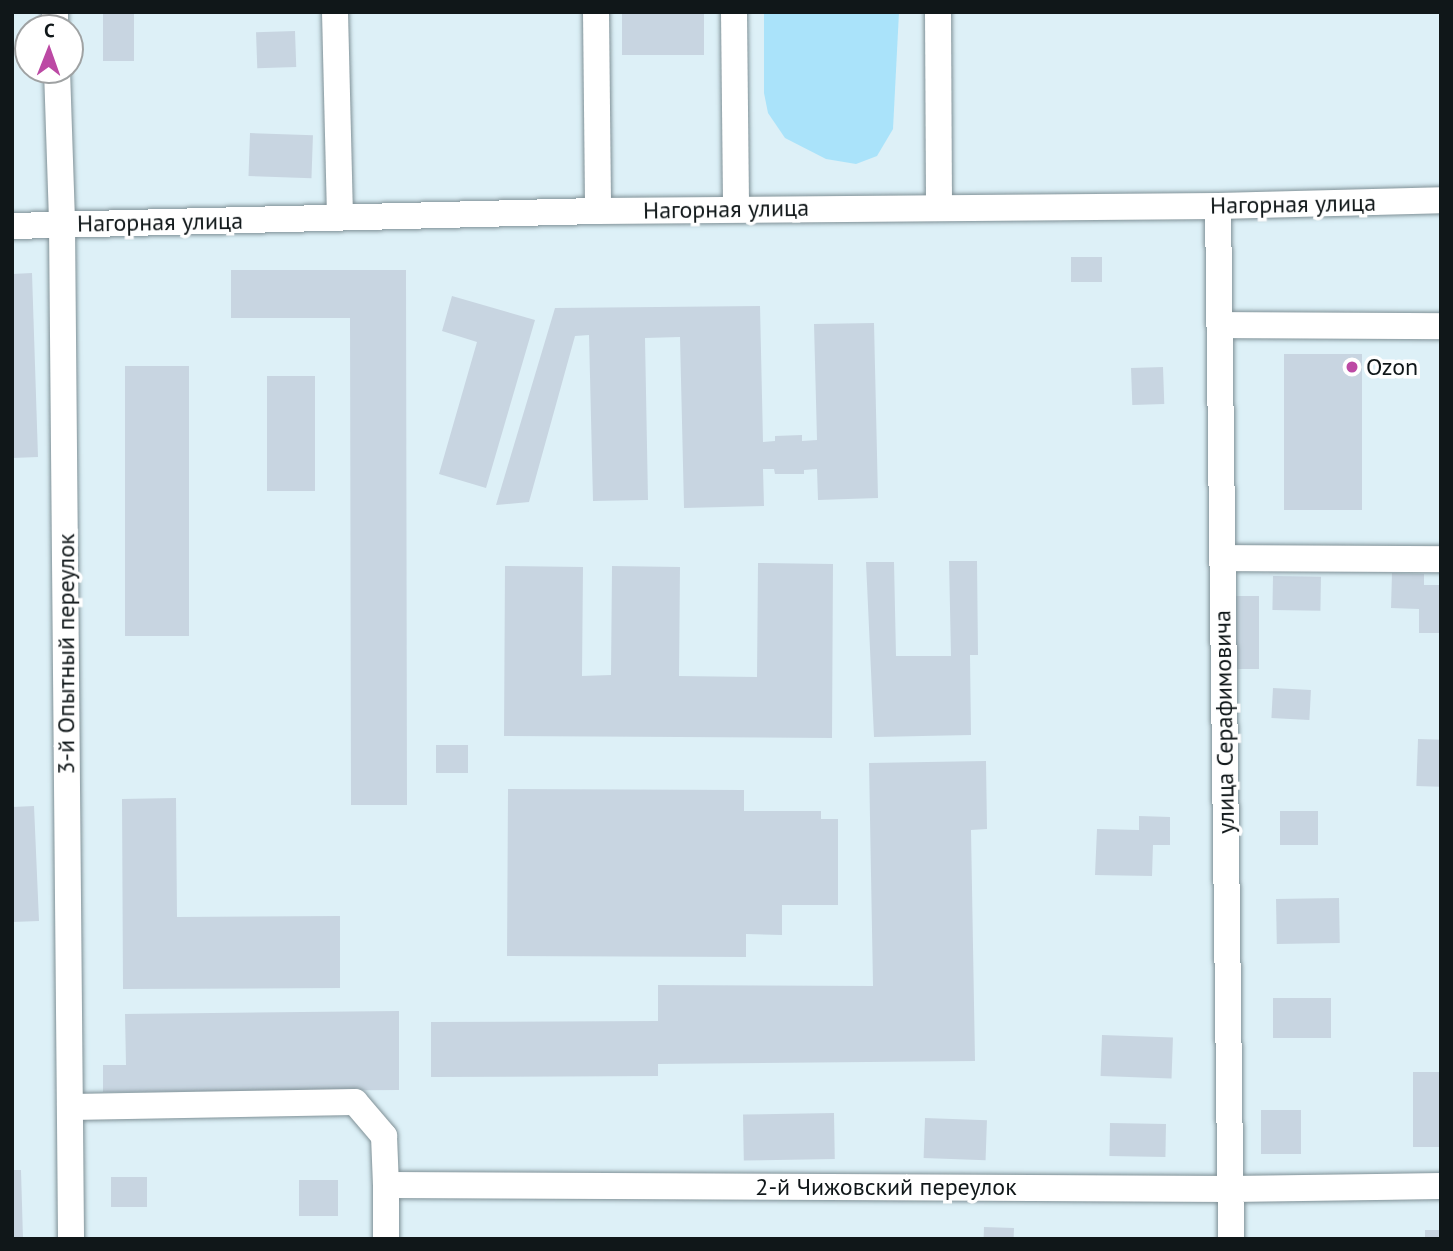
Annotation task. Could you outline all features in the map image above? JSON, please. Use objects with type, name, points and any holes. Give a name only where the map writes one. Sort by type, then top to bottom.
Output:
[{"type":"street","points":[[335,12],[340,218]]},
{"type":"street","points":[[596,12],[598,211]]},
{"type":"street","points":[[734,12],[736,209]]},
{"type":"street","points":[[938,12],[939,206]]},
{"type":"street","name":"3-й Опытный переулок","points":[[57,84],[62,224],[71,1239]]},
{"type":"street","name":"Нагорная улица","points":[[12,226],[598,211],[939,206],[1218,206],[1441,200]]},
{"type":"street","name":"улица Серафимовича","points":[[1218,206],[1231,1239]]},
{"type":"street","points":[[1220,325],[1441,326]]},
{"type":"street","points":[[1222,558],[1441,559]]},
{"type":"street","points":[[70,1107],[355,1102],[384,1136],[386,1239]]},
{"type":"street","name":"2-й Чижовский переулок","points":[[386,1185],[1231,1189],[1441,1186]]},
{"type":"shaded area","points":[[764,12],[899,12],[893,129],[877,156],[856,164],[826,159],[785,138],[768,113],[764,93]]},
{"type":"building","points":[[103,12],[134,12],[134,61],[103,61]]},
{"type":"building","points":[[622,12],[704,12],[704,55],[622,55]]},
{"type":"building","points":[[295,31],[296,67],[257,68],[256,32]]},
{"type":"building","points":[[250,133],[313,135],[311,178],[248,176]]},
{"type":"building","points":[[1071,257],[1102,257],[1102,282],[1071,282]]},
{"type":"building","points":[[231,270],[406,270],[407,805],[351,805],[350,318],[231,318]]},
{"type":"building","points":[[32,273],[38,457],[12,458],[12,274]]},
{"type":"building","points":[[452,296],[535,320],[486,488],[439,474],[477,342],[442,331]]},
{"type":"building","points":[[760,306],[763,442],[775,441],[775,436],[802,435],[802,441],[817,440],[814,324],[874,323],[878,498],[818,500],[817,469],[804,470],[804,474],[775,474],[774,469],[763,469],[764,506],[684,508],[680,337],[645,338],[648,500],[593,501],[589,335],[575,336],[529,502],[496,505],[555,308]]},
{"type":"building","points":[[1284,354],[1362,354],[1362,510],[1284,510]]},
{"type":"building","points":[[125,366],[189,366],[189,636],[125,636]]},
{"type":"building","points":[[1163,367],[1164,404],[1132,405],[1131,368]]},
{"type":"building","points":[[267,376],[315,376],[315,491],[267,491]]},
{"type":"building","points":[[949,561],[977,561],[978,655],[970,655],[971,735],[874,737],[866,562],[894,562],[896,656],[951,656]]},
{"type":"building","points":[[758,563],[833,564],[832,738],[504,736],[505,566],[583,567],[582,676],[611,675],[612,566],[680,567],[679,676],[757,677]]},
{"type":"building","points":[[1392,573],[1424,574],[1424,585],[1441,585],[1441,633],[1419,633],[1419,609],[1391,608]]},
{"type":"building","points":[[1273,576],[1321,577],[1320,611],[1272,610]]},
{"type":"building","points":[[1234,596],[1259,596],[1259,669],[1234,669]]},
{"type":"building","points":[[1273,688],[1311,690],[1309,720],[1271,718]]},
{"type":"building","points":[[1418,739],[1441,740],[1439,787],[1416,786]]},
{"type":"building","points":[[436,745],[468,745],[468,773],[436,773]]},
{"type":"building","points":[[986,761],[987,829],[971,830],[975,1061],[658,1064],[658,1076],[431,1077],[431,1022],[658,1021],[658,985],[873,986],[869,763]]},
{"type":"building","points":[[508,789],[744,790],[744,811],[821,811],[821,819],[838,819],[838,905],[782,905],[782,935],[746,934],[746,957],[507,956]]},
{"type":"building","points":[[176,798],[177,917],[340,916],[340,988],[123,989],[122,799]]},
{"type":"building","points":[[34,806],[39,921],[12,922],[12,807]]},
{"type":"building","points":[[1280,811],[1318,811],[1318,845],[1280,845]]},
{"type":"building","points":[[1139,816],[1170,817],[1170,845],[1153,845],[1152,876],[1095,875],[1097,829],[1139,830]]},
{"type":"building","points":[[1339,898],[1340,943],[1277,944],[1276,899]]},
{"type":"building","points":[[1273,998],[1331,998],[1331,1038],[1273,1038]]},
{"type":"building","points":[[399,1011],[399,1090],[103,1092],[103,1065],[126,1065],[125,1014]]},
{"type":"building","points":[[1102,1035],[1173,1037],[1172,1078],[1101,1076]]},
{"type":"building","points":[[1413,1072],[1441,1072],[1441,1147],[1413,1147]]},
{"type":"building","points":[[1261,1110],[1301,1110],[1301,1154],[1261,1154]]},
{"type":"building","points":[[834,1113],[835,1159],[744,1161],[743,1115]]},
{"type":"building","points":[[925,1118],[987,1120],[986,1160],[924,1158]]},
{"type":"building","points":[[1110,1123],[1166,1124],[1165,1157],[1109,1156]]},
{"type":"building","points":[[12,1170],[21,1170],[23,1239],[12,1239]]},
{"type":"building","points":[[111,1177],[147,1177],[147,1207],[111,1207]]},
{"type":"building","points":[[299,1180],[338,1180],[338,1216],[299,1216]]},
{"type":"building","points":[[984,1227],[1014,1228],[1014,1239],[984,1239]]},
{"type":"building","points":[[1425,1230],[1441,1230],[1441,1239],[1425,1239]]},
{"type":"place","name":"Ozon","points":[[1352,367]]}]
